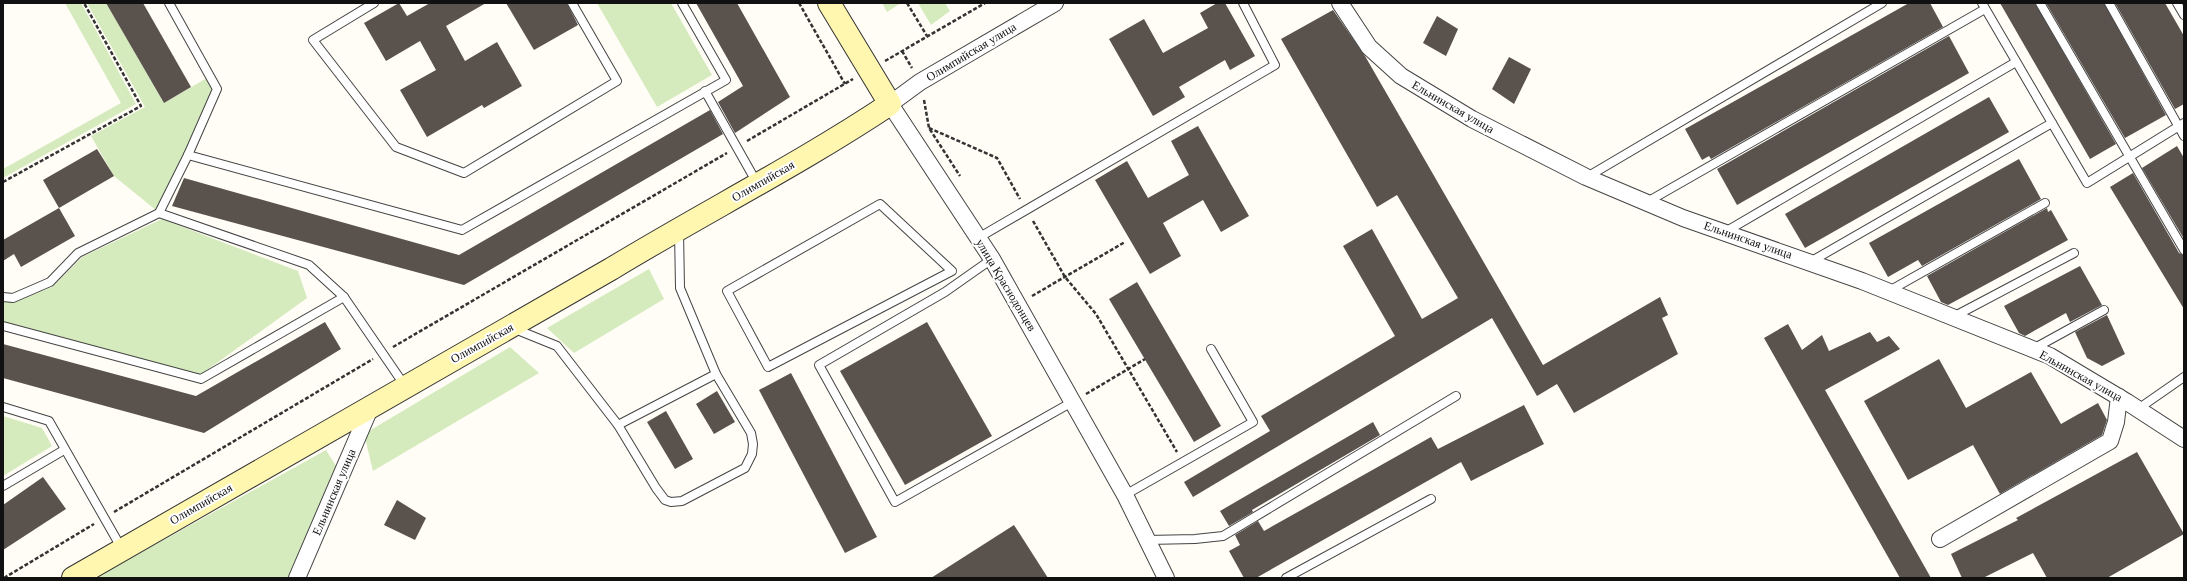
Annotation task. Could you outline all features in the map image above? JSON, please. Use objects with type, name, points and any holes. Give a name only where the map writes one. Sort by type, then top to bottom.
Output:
[{"type":"main road","name":"улица Краснодонцев","points":[[829,3],[868,70],[890,104]]},
{"type":"main road","name":"Олимпийская","points":[[73,578],[510,327],[679,228],[758,185],[851,130],[890,104]]},
{"type":"street","name":"Олимпийская улица","points":[[890,104],[920,82],[1055,3]]},
{"type":"street","name":"Ельнинская улица","points":[[1340,3],[1369,47],[1401,76],[1470,121],[1586,177],[1647,202],[1725,232],[1810,262],[2050,356],[2119,397],[2184,439]]},
{"type":"street","name":"улица Краснодонцев","points":[[890,104],[992,259],[1074,401],[1125,495],[1166,578]]},
{"type":"street","points":[[1940,539],[2110,441],[2116,422],[2119,397]]},
{"type":"street","name":"Ельнинская улица","points":[[297,578],[371,406]]},
{"type":"lane","points":[[3,297],[13,298],[50,282],[78,253],[159,213],[188,155],[217,89],[169,3]]},
{"type":"lane","points":[[374,3],[313,40],[396,148],[464,173],[616,81],[572,3]]},
{"type":"lane","points":[[188,155],[462,230],[726,80],[682,3]]},
{"type":"lane","points":[[978,238],[1275,65],[1243,3]]},
{"type":"lane","points":[[1586,177],[1882,3]]},
{"type":"lane","points":[[2040,3],[2184,250]]},
{"type":"lane","points":[[2109,3],[2181,124],[2184,136]]},
{"type":"lane","points":[[2177,3],[2184,15]]},
{"type":"lane","points":[[1647,202],[1983,6],[2087,184],[2181,124]]},
{"type":"lane","points":[[1725,232],[2016,62]]},
{"type":"lane","points":[[706,91],[758,185]]},
{"type":"lane","points":[[1810,262],[2052,123]]},
{"type":"lane","points":[[1888,292],[2045,202]]},
{"type":"lane","points":[[880,204],[952,271],[768,367],[727,291],[880,204]]},
{"type":"lane","points":[[159,213],[309,265],[344,297],[405,386]]},
{"type":"lane","points":[[510,327],[557,346],[618,425],[656,488],[665,500],[671,502],[682,501],[745,468],[752,454],[753,444],[751,433],[716,374],[680,288],[679,228]]},
{"type":"lane","points":[[1952,318],[2074,253]]},
{"type":"lane","points":[[992,259],[945,292],[818,366],[895,502],[1074,401]]},
{"type":"lane","points":[[3,326],[201,380],[344,297]]},
{"type":"lane","points":[[2032,349],[2104,310]]},
{"type":"lane","points":[[1125,495],[1253,422],[1211,349]]},
{"type":"lane","points":[[618,425],[716,374]]},
{"type":"lane","points":[[2138,409],[2184,377]]},
{"type":"lane","points":[[1147,540],[1195,539],[1223,536],[1456,396]]},
{"type":"lane","points":[[3,407],[49,421],[64,450],[122,550]]},
{"type":"lane","points":[[3,486],[64,450]]},
{"type":"lane","points":[[1286,578],[1431,499]]},
{"type":"path","points":[[3,182],[141,106],[84,3]]},
{"type":"path","points":[[799,3],[845,84]]},
{"type":"path","points":[[907,3],[927,36]]},
{"type":"path","points":[[4,578],[382,353],[986,3]]},
{"type":"path","points":[[902,52],[920,82],[929,128],[963,182]]},
{"type":"path","points":[[929,128],[997,158],[1065,277],[1096,314],[1183,463]]},
{"type":"path","points":[[1018,305],[1125,242]]},
{"type":"path","points":[[1074,401],[1145,359]]},
{"type":"green space","points":[[65,3],[81,3],[136,104],[3,178],[3,169],[121,103]]},
{"type":"green space","points":[[87,3],[106,3],[164,103],[207,78],[214,89],[186,154],[157,211],[114,176],[91,136],[145,107]]},
{"type":"green space","points":[[597,3],[671,3],[712,75],[657,107]]},
{"type":"green space","points":[[882,3],[901,3],[887,12]]},
{"type":"green space","points":[[918,3],[945,3],[950,11],[931,25]]},
{"type":"green space","points":[[162,219],[298,271],[307,298],[200,375],[3,322],[3,301],[14,302],[52,287],[82,257]]},
{"type":"green space","points":[[649,269],[664,299],[574,353],[547,328]]},
{"type":"green space","points":[[510,347],[539,373],[373,471],[364,434]]},
{"type":"green space","points":[[3,416],[42,428],[52,446],[3,476]]},
{"type":"green space","points":[[326,450],[343,477],[297,578],[95,578]]},
{"type":"building","points":[[106,3],[143,3],[191,87],[164,103]]},
{"type":"building","points":[[399,3],[407,16],[430,3],[486,3],[446,26],[465,61],[497,42],[522,86],[484,108],[482,105],[427,137],[400,90],[436,70],[420,41],[386,61],[364,23]]},
{"type":"building","points":[[506,3],[567,3],[578,25],[534,50]]},
{"type":"building","points":[[696,3],[737,3],[790,97],[735,133],[718,102],[743,86]]},
{"type":"building","points":[[1217,3],[1225,3],[1255,56],[1230,70],[1225,60],[1179,87],[1185,97],[1153,116],[1109,39],[1144,19],[1163,53],[1208,28],[1200,13]]},
{"type":"building","points":[[1909,3],[1930,3],[1943,27],[1711,159],[1709,156],[1702,160],[1685,129]]},
{"type":"building","points":[[2000,3],[2035,3],[2116,144],[2090,159]]},
{"type":"building","points":[[2046,3],[2104,3],[2166,115],[2125,138]]},
{"type":"building","points":[[2115,3],[2165,3],[2184,36],[2184,104],[2175,109]]},
{"type":"building","points":[[1333,10],[1365,56],[1543,365],[1660,297],[1668,315],[1662,318],[1678,354],[1574,413],[1557,384],[1537,396],[1492,318],[1193,497],[1184,482],[1270,431],[1261,416],[1395,336],[1343,246],[1372,229],[1422,319],[1458,298],[1397,195],[1377,207],[1281,39]]},
{"type":"building","points":[[1437,16],[1458,29],[1446,56],[1423,43]]},
{"type":"building","points":[[1949,36],[1969,73],[1737,205],[1717,169]]},
{"type":"building","points":[[1509,57],[1531,69],[1514,104],[1492,89]]},
{"type":"building","points":[[1989,97],[2009,132],[1805,248],[1785,214]]},
{"type":"building","points":[[710,110],[723,134],[464,285],[172,206],[184,178],[459,255]]},
{"type":"building","points":[[1198,126],[1249,216],[1221,232],[1203,200],[1163,223],[1181,256],[1150,274],[1095,180],[1127,161],[1148,198],[1189,175],[1171,141]]},
{"type":"building","points":[[2177,146],[2184,158],[2184,239],[2142,168]]},
{"type":"building","points":[[97,149],[114,176],[59,208],[43,180]]},
{"type":"building","points":[[2019,159],[2041,199],[1922,266],[1918,260],[1888,277],[1869,243]]},
{"type":"building","points":[[2133,173],[2179,253],[2184,255],[2184,309],[2110,187]]},
{"type":"building","points":[[59,208],[75,236],[21,267],[14,254],[3,261],[3,240]]},
{"type":"building","points":[[2047,208],[2048,212],[2051,210],[2068,240],[1948,305],[1941,302],[1927,276]]},
{"type":"building","points":[[2080,266],[2102,305],[2070,322],[2066,313],[2025,336],[2019,333],[2004,306]]},
{"type":"building","points":[[1137,282],[1221,426],[1194,442],[1109,299]]},
{"type":"building","points":[[2107,315],[2125,354],[2102,366],[2087,358],[2075,332]]},
{"type":"building","points":[[325,322],[341,349],[204,433],[3,378],[3,344],[196,396]]},
{"type":"building","points":[[927,322],[992,436],[905,485],[840,371]]},
{"type":"building","points":[[1788,324],[1802,350],[1822,335],[1829,351],[1870,332],[1877,342],[1889,336],[1900,349],[1825,390],[1931,578],[1900,578],[1764,338]]},
{"type":"building","points":[[1939,359],[1966,408],[2031,372],[2061,424],[2098,403],[2107,420],[2102,435],[2000,494],[1973,445],[1908,480],[1864,401]]},
{"type":"building","points":[[791,373],[877,537],[845,553],[759,390]]},
{"type":"building","points":[[717,391],[735,422],[714,434],[696,404]]},
{"type":"building","points":[[1524,405],[1544,444],[1471,481],[1461,462],[1256,578],[1244,578],[1229,551],[1240,545],[1235,535],[1258,521],[1264,531],[1431,437],[1438,449]]},
{"type":"building","points":[[666,411],[693,459],[675,469],[647,422]]},
{"type":"building","points":[[1373,422],[1380,435],[1252,510],[1253,512],[1229,526],[1220,511]]},
{"type":"building","points":[[2137,452],[2184,534],[2107,578],[2047,578],[2033,553],[1983,578],[1962,578],[1951,554],[2018,520],[2016,518]]},
{"type":"building","points":[[43,477],[66,509],[3,550],[3,505]]},
{"type":"building","points":[[397,500],[426,518],[415,540],[384,525]]},
{"type":"building","points":[[1014,525],[1048,578],[931,578]]}]
